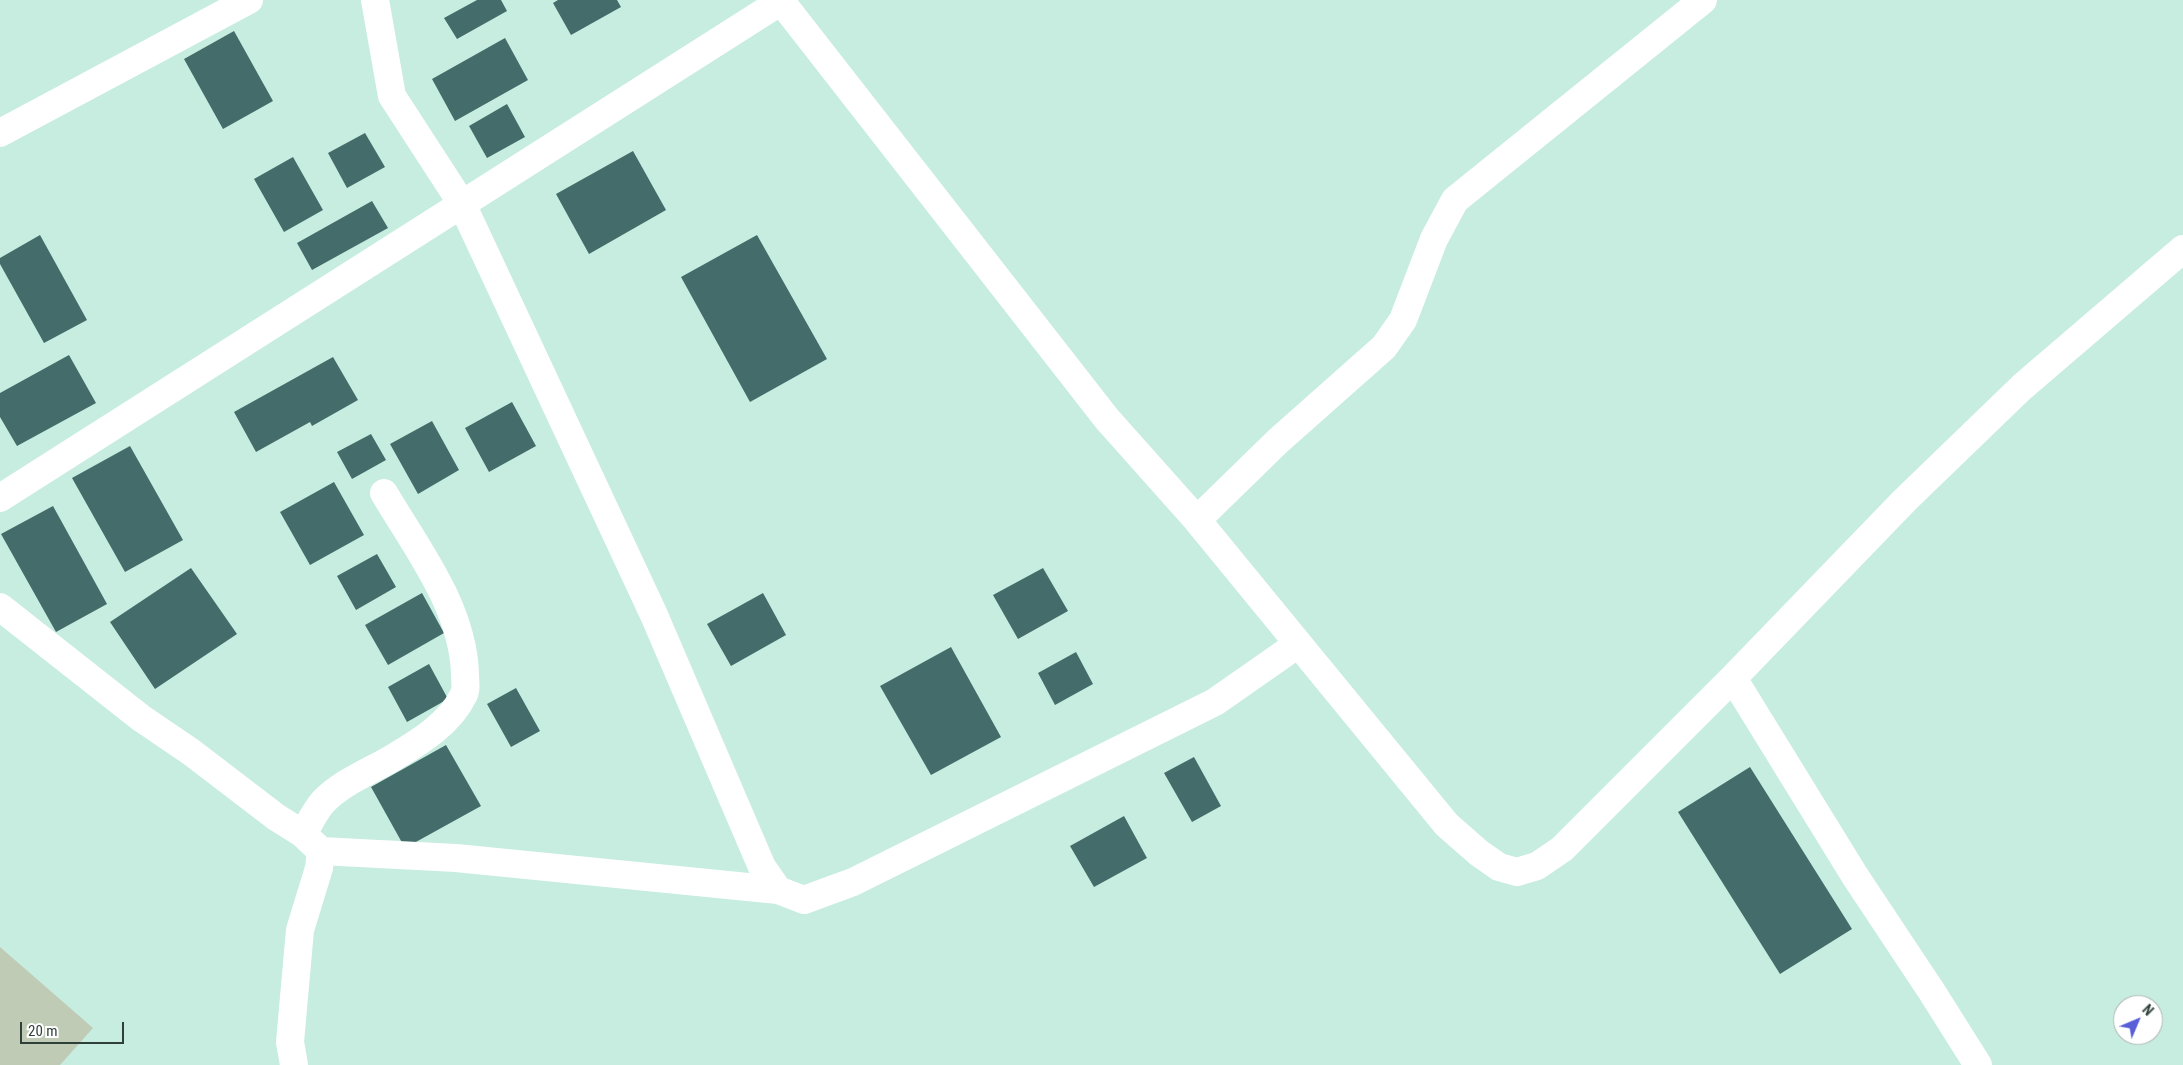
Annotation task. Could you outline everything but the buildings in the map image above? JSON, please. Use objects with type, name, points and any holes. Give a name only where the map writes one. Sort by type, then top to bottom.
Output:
[{"type":"street","points":[[0,133],[249,0]]},
{"type":"street","points":[[375,0],[392,96],[462,204],[654,615],[762,867],[778,890]]},
{"type":"street","points":[[0,498],[782,0],[1107,419],[1197,520],[1447,825],[1479,853],[1499,867],[1517,872],[1537,866],[1562,849],[1733,678],[1905,500],[2022,388],[2183,249]]},
{"type":"street","points":[[1197,520],[1278,441],[1384,347],[1403,320],[1434,238],[1455,200],[1703,0]]},
{"type":"street","points":[[294,1065],[290,1042],[300,930],[319,868],[312,842],[322,803],[352,779],[382,765],[429,736],[464,695],[465,657],[458,629],[440,587],[384,493]]},
{"type":"street","points":[[0,607],[141,718],[191,752],[312,842],[778,890],[804,900],[853,882],[1215,702],[1298,644]]},
{"type":"street","points":[[1733,678],[1855,876],[1978,1065]]},
{"type":"green space","points":[[0,947],[93,1028],[60,1065],[0,1065]]}]
